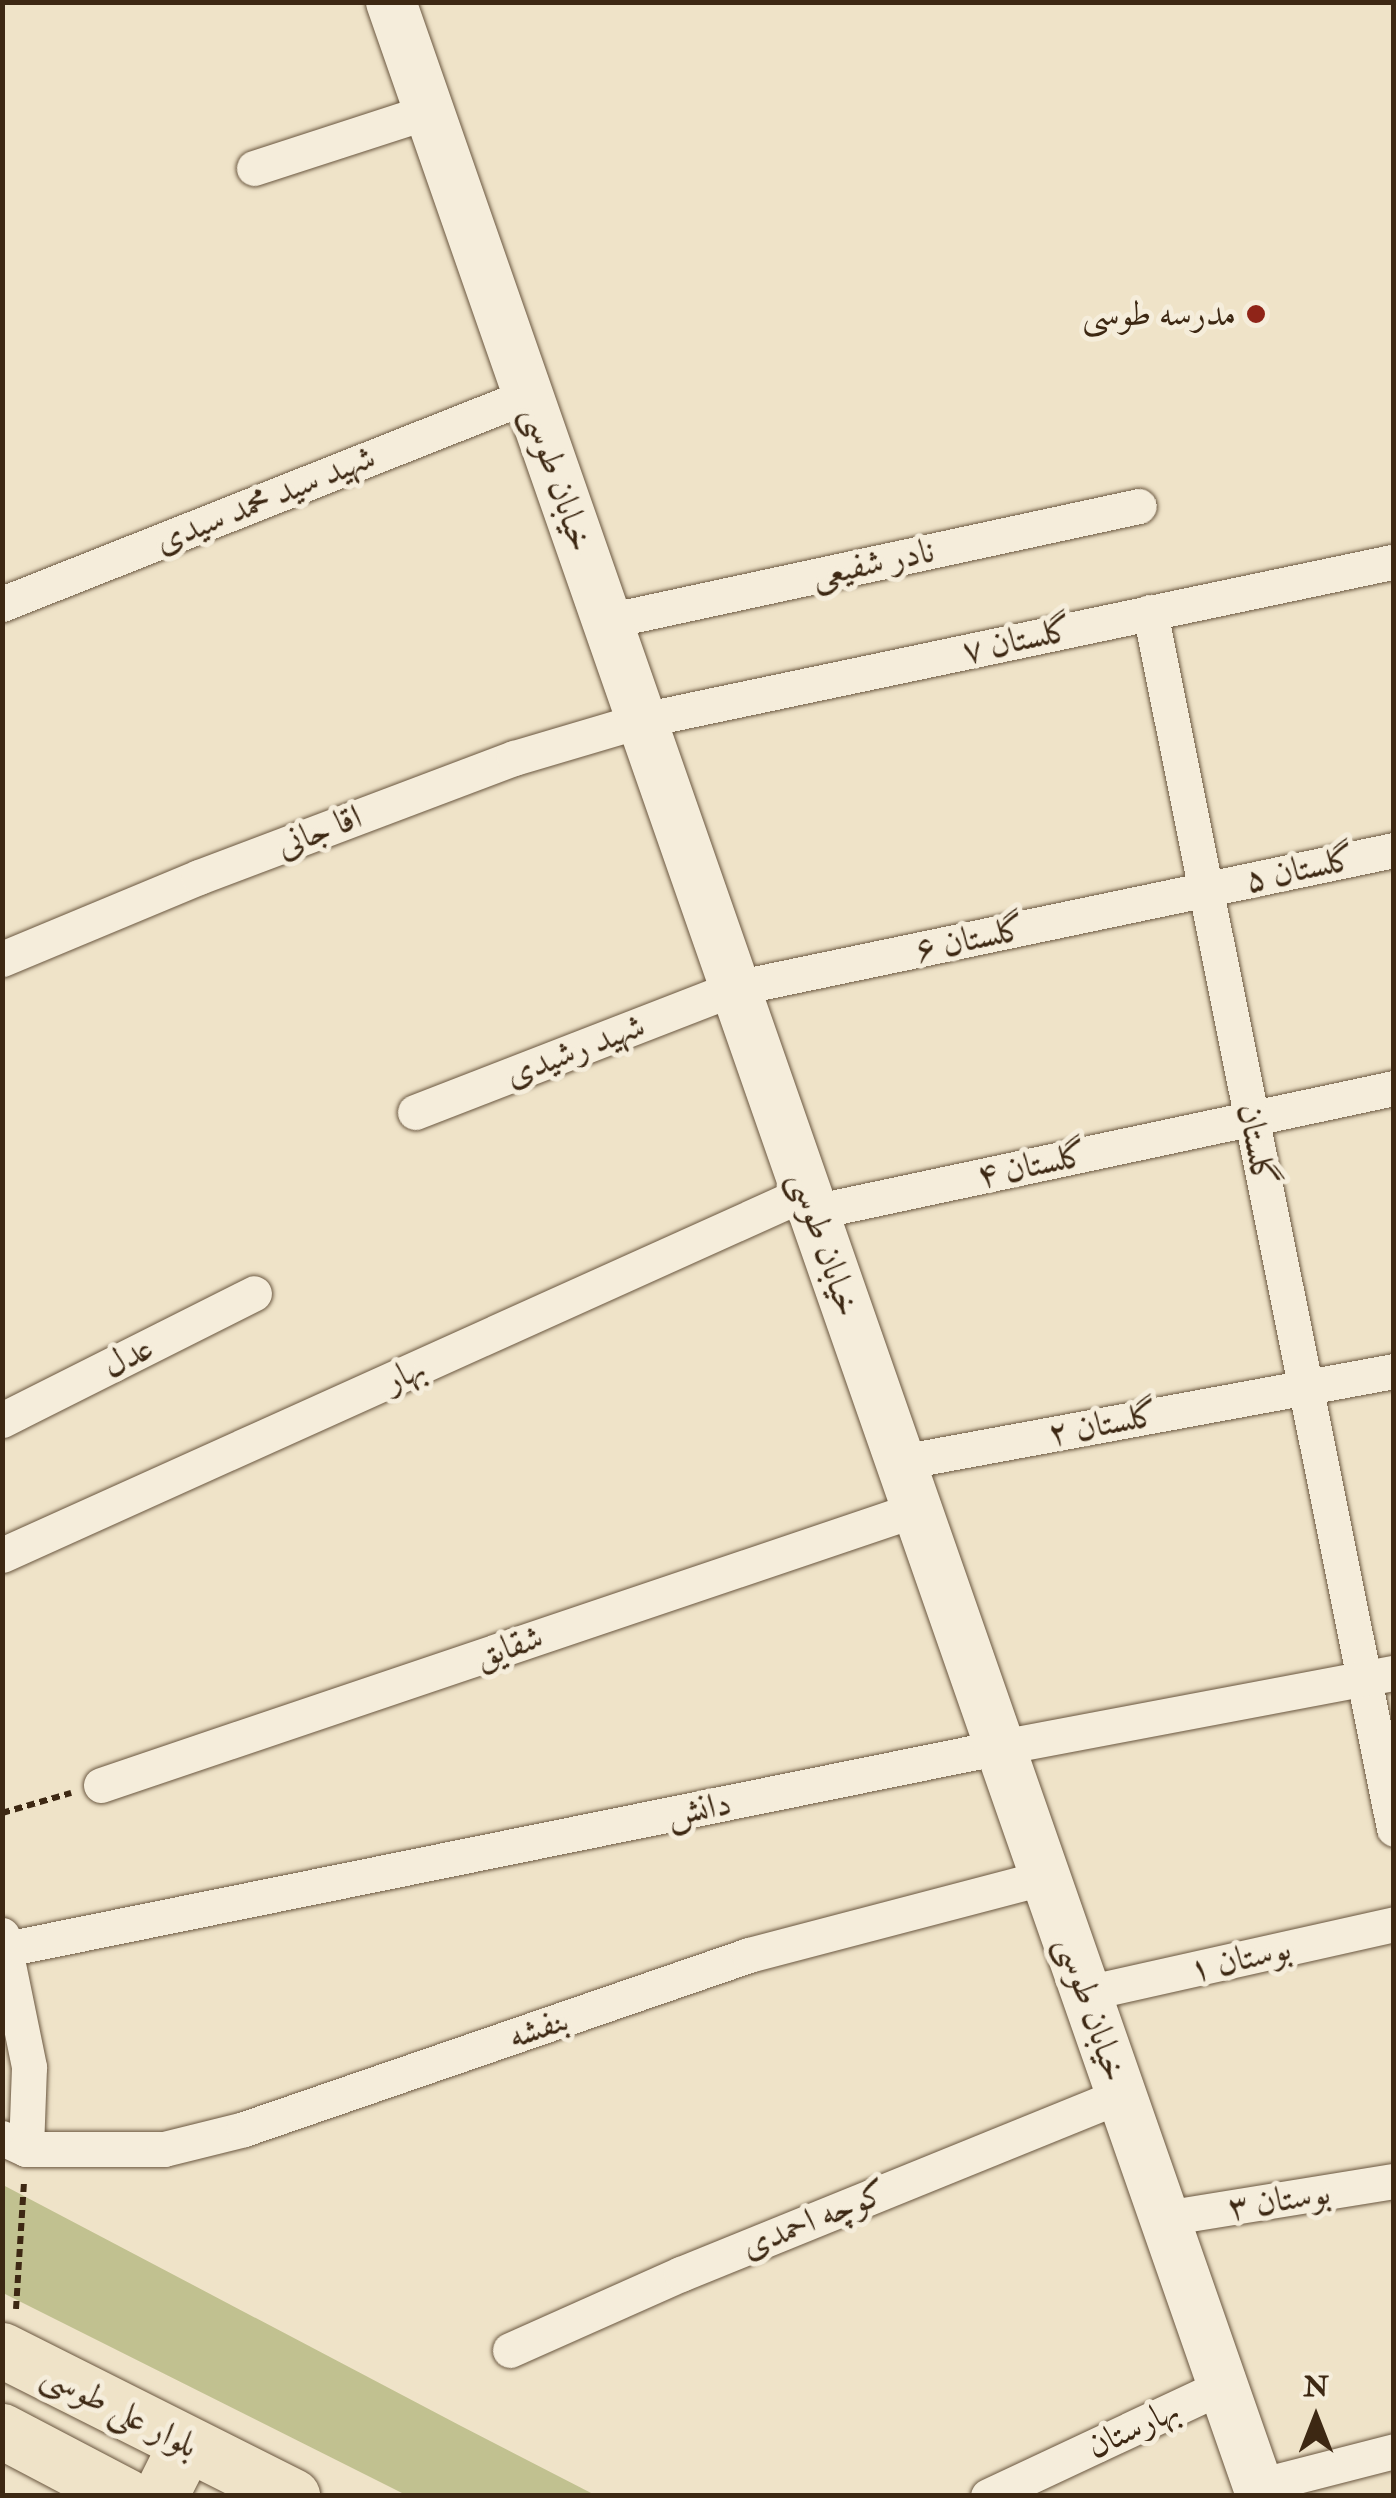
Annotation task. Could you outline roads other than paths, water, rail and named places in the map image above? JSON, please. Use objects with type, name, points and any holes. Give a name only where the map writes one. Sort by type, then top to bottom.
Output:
[{"type":"main road","name":"بلوار علی طوسی","points":[[8,2353],[292,2496]]},
{"type":"main road","name":"بلوار علی طوسی","points":[[2,2431],[126,2496]]},
{"type":"main road","points":[[160,2496],[186,2444]]},
{"type":"street","name":"خیابان طوسی","points":[[391,2],[1258,2486]]},
{"type":"street","points":[[254,168],[429,111]]},
{"type":"street","name":"شهید سید محمد سیدی","points":[[2,604],[528,395]]},
{"type":"street","name":"نادر شفیعی","points":[[607,621],[1140,506]]},
{"type":"street","name":"گلستان ۷","points":[[642,720],[1392,562]]},
{"type":"street","name":"گلستان","points":[[1150,612],[1305,1385],[1379,1676],[1394,1829]]},
{"type":"street","name":"اقا جانی","points":[[2,960],[199,877],[514,758],[642,720]]},
{"type":"street","name":"گلستان ۵","points":[[1206,889],[1394,850]]},
{"type":"street","name":"گلستان ۶","points":[[735,988],[1206,889]]},
{"type":"street","name":"شهید رشیدی","points":[[415,1112],[735,988]]},
{"type":"street","name":"گلستان ۴","points":[[810,1202],[1394,1088]]},
{"type":"street","name":"بهار","points":[[2,1555],[810,1202]]},
{"type":"street","name":"عدل","points":[[2,1420],[254,1293]]},
{"type":"street","name":"گلستان ۲","points":[[901,1462],[1394,1371]]},
{"type":"street","name":"شقایق","points":[[100,1785],[917,1509]]},
{"type":"street","name":"دانش","points":[[4,1942],[1379,1676]]},
{"type":"street","name":"بنفشه","points":[[14,2143],[164,2149],[244,2129],[748,1955],[1046,1877]]},
{"type":"street","name":"بوستان ۱","points":[[1086,1993],[1394,1924]]},
{"type":"street","points":[[4,1942],[28,2067],[14,2143]]},
{"type":"street","name":"کوچه احمدی","points":[[510,2350],[681,2274],[1122,2095]]},
{"type":"street","name":"بوستان ۳","points":[[1165,2218],[1394,2181]]},
{"type":"street","name":"بهارستان","points":[[988,2496],[1223,2386]]},
{"type":"street","points":[[1258,2486],[1394,2450]]},
{"type":"place","name":"مدرسه طوسی","points":[[1256,314]]}]
